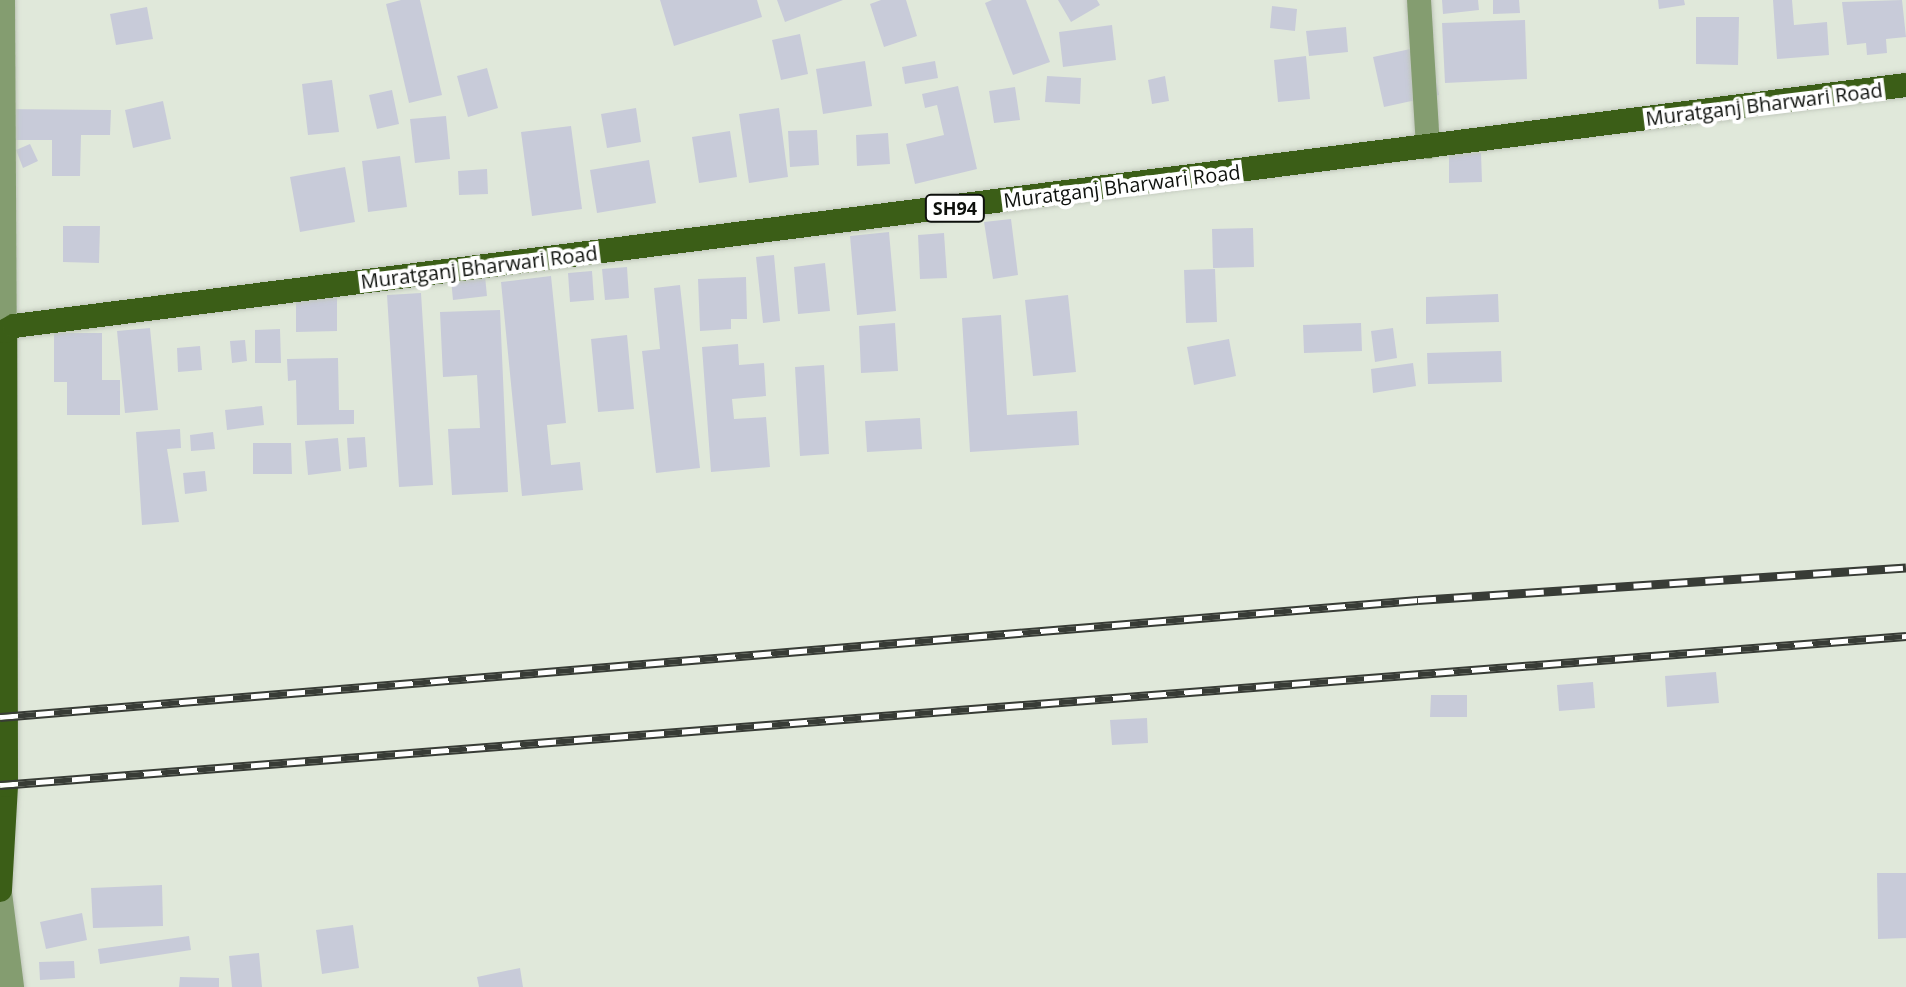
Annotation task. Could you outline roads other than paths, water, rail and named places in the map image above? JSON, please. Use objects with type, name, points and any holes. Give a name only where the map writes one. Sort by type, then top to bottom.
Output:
[{"type":"main road","name":"Muratganj Bharwari Road","points":[[5,331],[14,326],[1906,85]]},
{"type":"main road","points":[[0,892],[6,785],[5,331]]},
{"type":"street","points":[[3,0],[5,331]]},
{"type":"street","points":[[1419,0],[1428,147]]},
{"type":"street","points":[[0,892],[12,987]]},
{"type":"railway","points":[[0,717],[1418,600],[1906,568]]},
{"type":"railway","points":[[0,785],[1906,636]]}]
